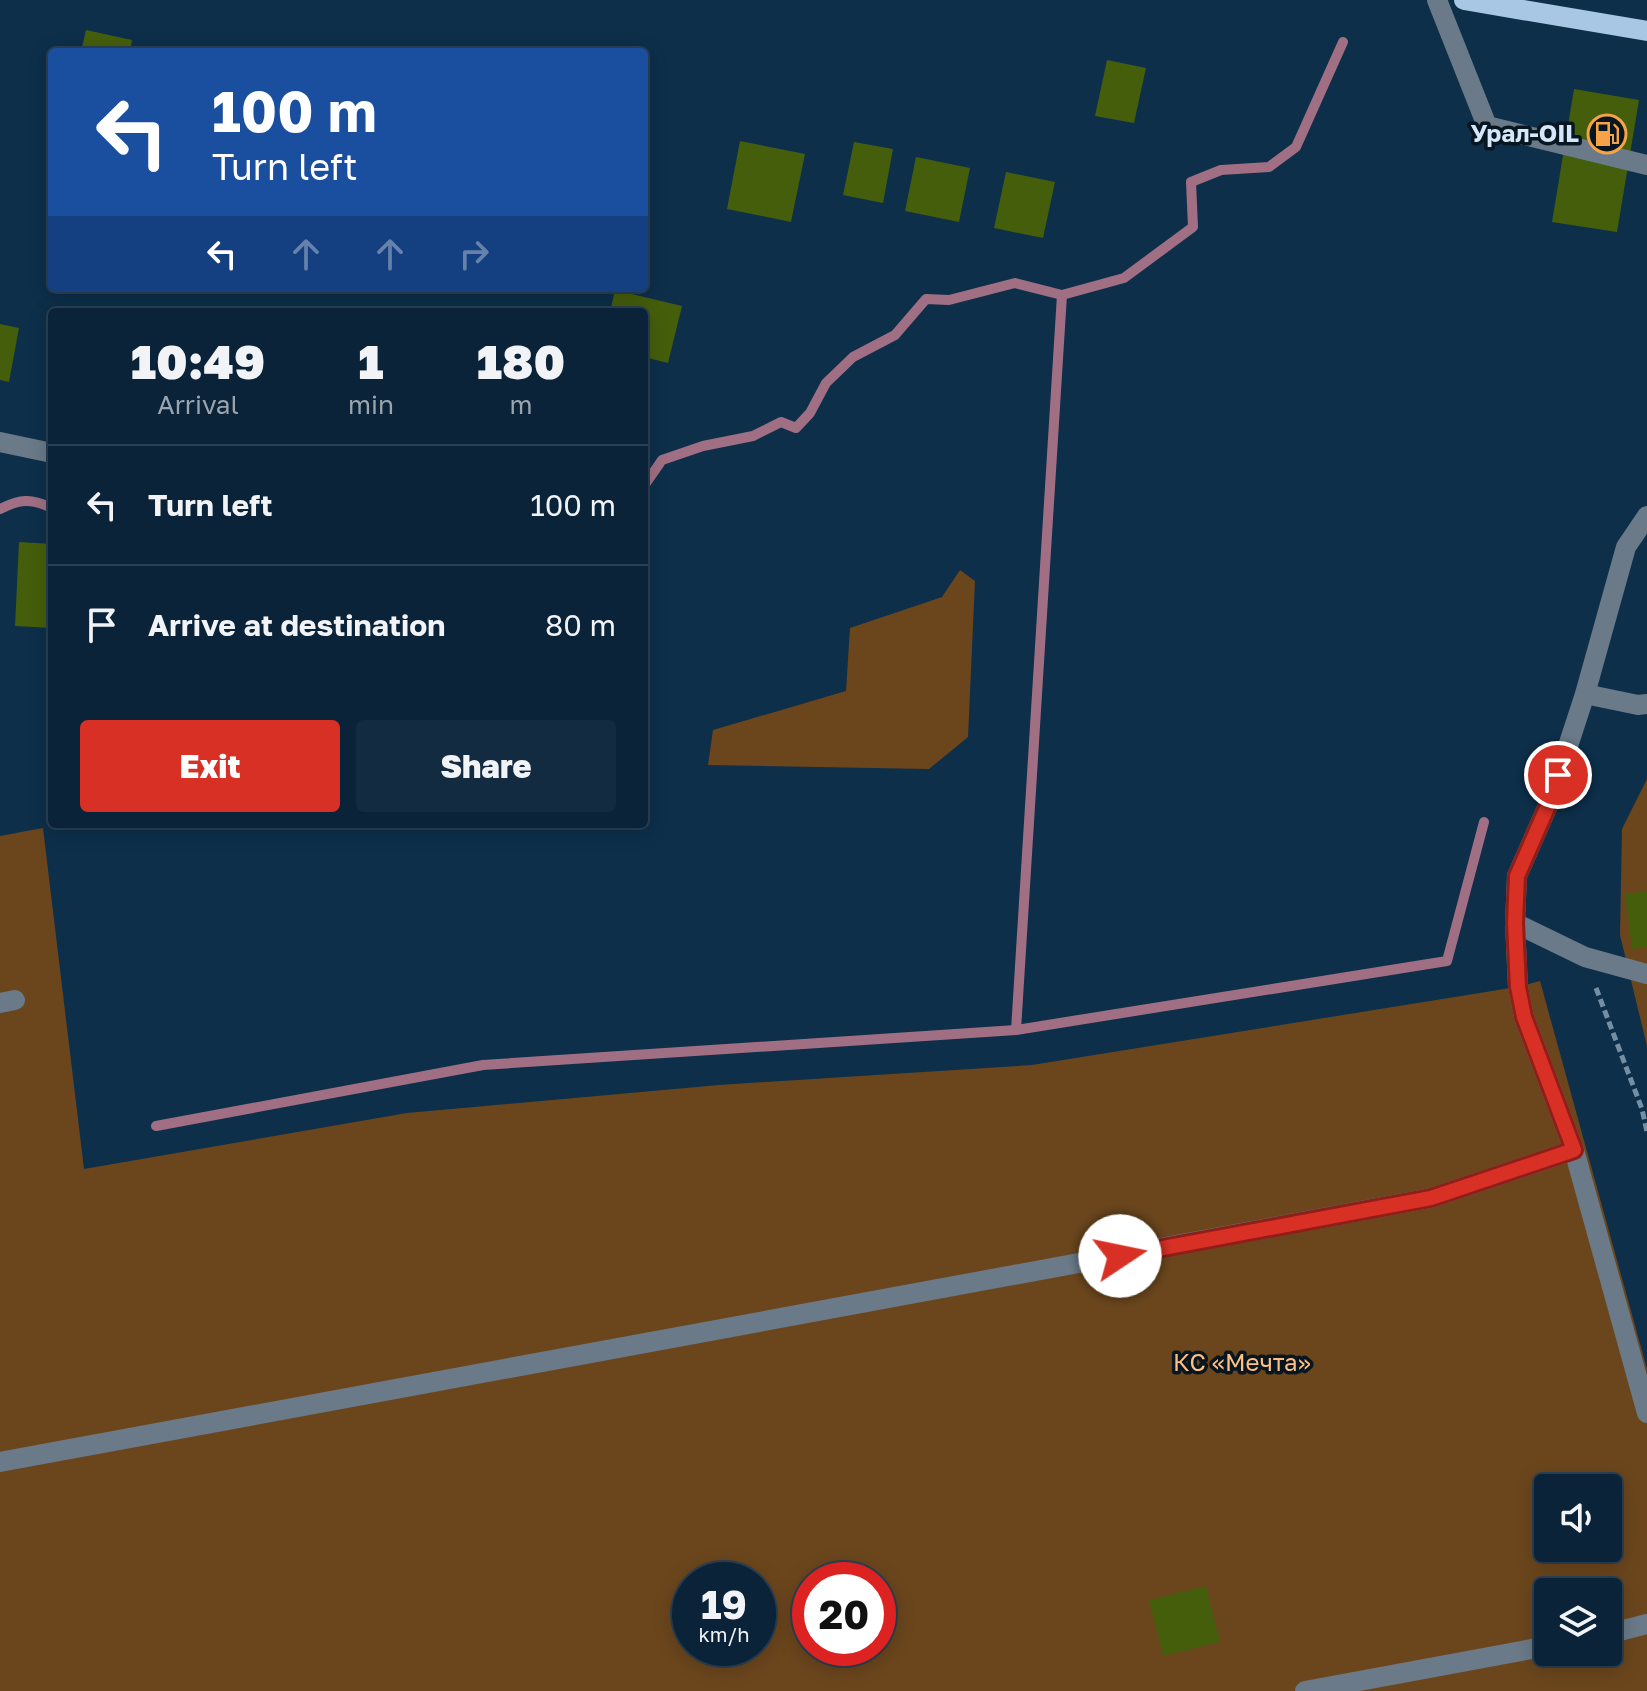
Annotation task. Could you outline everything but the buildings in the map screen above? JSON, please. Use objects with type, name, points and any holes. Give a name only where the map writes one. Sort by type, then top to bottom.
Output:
[{"type":"main road","points":[[1464,0],[1647,31]]},
{"type":"street","points":[[1437,0],[1487,126],[1647,165]]},
{"type":"street","points":[[0,442],[48,452]]},
{"type":"street","points":[[1647,516],[1626,547],[1585,694],[1550,801],[1517,876],[1515,923],[1518,987],[1524,1017],[1574,1150],[1647,1413]]},
{"type":"street","points":[[1585,694],[1638,705],[1647,704]]},
{"type":"street","points":[[1515,923],[1585,957],[1647,974]]},
{"type":"street","points":[[0,1462],[1431,1198],[1574,1150]]},
{"type":"street","points":[[1622,1630],[1647,1624]]},
{"type":"street","points":[[1305,1691],[1534,1649]]},
{"type":"path","points":[[1585,957],[1642,1109],[1647,1132]]},
{"type":"green space","points":[[960,570],[975,581],[968,737],[929,769],[708,765],[713,730],[846,691],[850,628],[942,597]]},
{"type":"green space","points":[[1647,779],[1647,1046],[1620,935],[1622,829]]},
{"type":"green space","name":"КС «Мечта»","points":[[43,828],[84,1169],[407,1113],[719,1085],[1032,1065],[1540,981],[1647,1369],[1647,1691],[0,1691],[0,836]]},
{"type":"waterway","points":[[648,480],[662,460],[703,446],[753,436],[781,422],[796,428],[810,413],[826,383],[853,357],[895,335],[926,299],[949,300],[1015,283],[1062,295],[1124,278],[1193,227],[1191,182],[1221,170],[1269,167],[1296,147],[1343,42]]},
{"type":"waterway","points":[[1062,295],[1016,1030],[1447,961],[1484,822]]},
{"type":"waterway","points":[[0,509],[26,501],[48,507]]},
{"type":"waterway","points":[[156,1126],[483,1065],[1016,1030]]},
{"type":"place","name":"Урал-OIL","points":[[1607,134]]},
{"type":"route","points":[[1120,1256],[1431,1198],[1574,1150],[1524,1017],[1518,987],[1515,923],[1517,876],[1558,775]]}]
